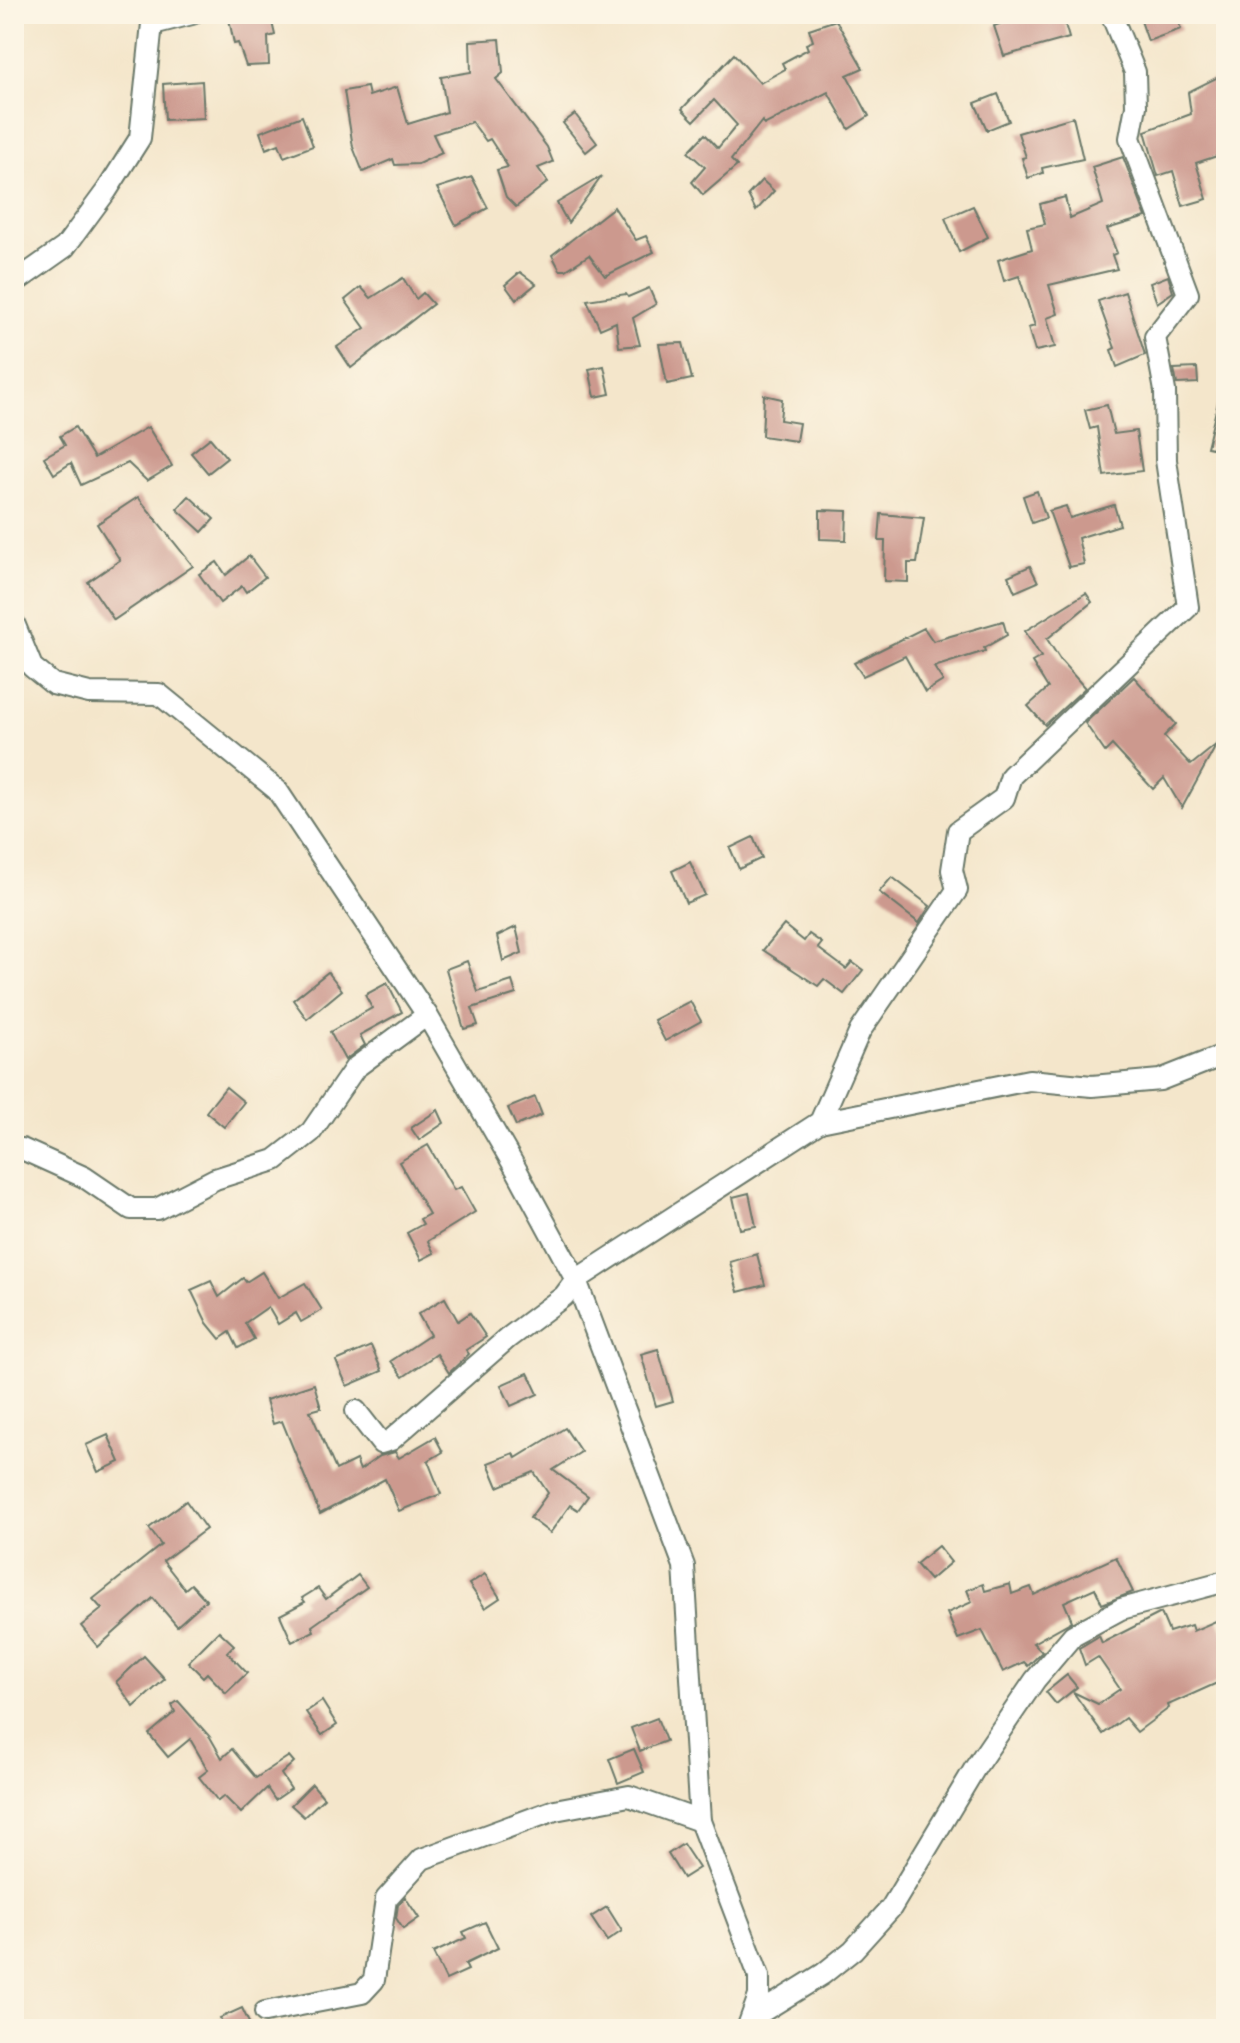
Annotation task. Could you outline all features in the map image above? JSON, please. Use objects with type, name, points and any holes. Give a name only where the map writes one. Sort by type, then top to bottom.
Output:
[{"type":"street","points":[[14,283],[65,247],[140,138],[153,19],[192,14]]},
{"type":"street","points":[[820,1122],[860,1031],[957,890],[952,870],[958,831],[1004,798],[1011,776],[1188,607],[1166,460],[1165,391],[1155,337],[1188,294],[1130,138],[1136,106],[1135,72],[1111,14]]},
{"type":"street","points":[[14,623],[32,667],[53,684],[89,693],[159,694],[277,790],[427,1015],[576,1280],[684,1566],[700,1821],[759,1976],[751,2022]]},
{"type":"street","points":[[14,1152],[22,1149],[84,1177],[131,1209],[157,1209],[215,1179],[275,1160],[311,1132],[355,1068],[427,1015]]},
{"type":"street","points":[[356,1411],[381,1443],[391,1440],[508,1338],[564,1296],[576,1280],[820,1122],[1029,1080],[1092,1086],[1160,1080],[1226,1054]]},
{"type":"street","points":[[751,2022],[853,1950],[891,1908],[975,1768],[1035,1680],[1073,1635],[1121,1609],[1226,1581]]},
{"type":"street","points":[[265,2012],[362,1993],[374,1980],[386,1899],[422,1859],[555,1810],[629,1796],[700,1821]]},
{"type":"building","points":[[228,14],[270,14],[275,35],[268,37],[269,65],[246,66],[238,43],[234,44]]},
{"type":"building","points":[[1025,14],[1062,14],[1069,38],[1004,56],[994,26]]},
{"type":"building","points":[[1152,14],[1175,14],[1181,29],[1148,41],[1140,18]]},
{"type":"building","points":[[836,20],[863,68],[847,75],[869,116],[849,129],[828,92],[764,125],[762,121],[731,160],[737,166],[703,195],[692,182],[705,167],[688,152],[705,134],[718,148],[737,125],[714,100],[694,121],[682,109],[734,54],[760,83],[785,69],[782,63],[808,49],[806,44],[813,41],[809,29]]},
{"type":"building","points":[[500,39],[503,73],[496,79],[547,147],[553,162],[538,168],[548,182],[516,207],[506,197],[497,170],[508,167],[490,139],[486,141],[472,122],[433,134],[442,153],[418,164],[395,165],[393,159],[363,172],[353,147],[344,91],[367,87],[369,96],[397,87],[408,124],[447,112],[441,77],[471,72],[470,41]]},
{"type":"building","points":[[1226,73],[1226,153],[1196,163],[1207,199],[1183,206],[1173,171],[1158,176],[1145,131],[1191,114],[1188,92]]},
{"type":"building","points":[[202,81],[204,118],[165,120],[163,84]]},
{"type":"building","points":[[998,94],[1009,121],[987,130],[975,103]]},
{"type":"building","points":[[575,114],[597,143],[586,152],[563,123]]},
{"type":"building","points":[[302,116],[313,146],[284,157],[279,144],[266,149],[260,132]]},
{"type":"building","points":[[1073,117],[1083,159],[1042,168],[1043,173],[1028,178],[1022,158],[1026,157],[1018,133]]},
{"type":"building","points":[[1123,157],[1146,217],[1107,229],[1117,253],[1112,255],[1117,269],[1049,285],[1058,314],[1047,318],[1055,347],[1035,351],[1028,328],[1035,326],[1019,276],[1004,281],[998,260],[1032,249],[1027,228],[1045,224],[1040,204],[1065,197],[1070,218],[1103,204],[1092,167]]},
{"type":"building","points":[[602,176],[568,223],[557,203]]},
{"type":"building","points":[[472,177],[488,208],[456,225],[437,188]]},
{"type":"building","points":[[762,180],[774,191],[756,211],[748,195]]},
{"type":"building","points":[[973,206],[988,237],[959,252],[945,218]]},
{"type":"building","points":[[614,207],[636,240],[646,236],[654,252],[605,276],[589,255],[566,270],[560,270],[552,255]]},
{"type":"building","points":[[520,272],[536,284],[516,300],[505,285]]},
{"type":"building","points":[[1168,276],[1173,292],[1157,303],[1150,283]]},
{"type":"building","points":[[403,278],[416,299],[423,293],[433,304],[351,368],[337,347],[365,328],[345,300],[361,287],[371,298]]},
{"type":"building","points":[[649,288],[656,304],[633,318],[640,345],[619,347],[616,322],[600,329],[587,300],[626,294],[628,297]]},
{"type":"building","points":[[1125,292],[1145,355],[1117,367],[1111,350],[1115,348],[1098,301]]},
{"type":"building","points":[[683,343],[692,379],[667,384],[659,344]]},
{"type":"building","points":[[604,366],[610,394],[595,397],[589,369]]},
{"type":"building","points":[[1197,368],[1198,383],[1177,384],[1174,369]]},
{"type":"building","points":[[1220,394],[1226,395],[1226,451],[1207,447]]},
{"type":"building","points":[[764,395],[782,399],[780,420],[799,423],[796,441],[762,436]]},
{"type":"building","points":[[1107,405],[1114,434],[1136,431],[1142,471],[1104,476],[1097,427],[1090,429],[1085,410]]},
{"type":"building","points":[[75,427],[94,458],[148,427],[172,466],[147,481],[128,463],[81,485],[71,463],[54,474],[44,457],[65,445],[60,436]]},
{"type":"building","points":[[210,438],[227,458],[208,473],[191,453]]},
{"type":"building","points":[[1037,491],[1046,518],[1032,523],[1023,496]]},
{"type":"building","points":[[189,496],[214,519],[202,532],[177,509]]},
{"type":"building","points":[[138,497],[193,566],[114,620],[88,582],[120,560],[97,524]]},
{"type":"building","points":[[1114,505],[1120,525],[1078,538],[1084,564],[1069,567],[1049,511],[1066,506],[1070,518]]},
{"type":"building","points":[[820,510],[847,511],[846,540],[820,539]]},
{"type":"building","points":[[881,514],[924,518],[917,563],[908,563],[908,582],[884,581],[885,541],[879,541]]},
{"type":"building","points":[[249,556],[265,577],[246,592],[242,586],[220,603],[199,574],[217,562],[226,575]]},
{"type":"building","points":[[1030,566],[1038,582],[1015,592],[1008,576]]},
{"type":"building","points":[[1086,593],[1092,602],[1047,639],[1061,661],[1085,688],[1045,725],[1028,706],[1048,688],[1032,662],[1041,657],[1025,631]]},
{"type":"building","points":[[1003,621],[1007,635],[984,648],[985,651],[934,667],[943,681],[925,692],[905,656],[863,676],[854,663],[924,628],[933,641]]},
{"type":"building","points":[[1134,677],[1176,724],[1164,736],[1191,765],[1217,744],[1182,808],[1164,778],[1153,789],[1112,745],[1105,752],[1085,723]]},
{"type":"building","points":[[753,837],[762,858],[739,869],[730,848]]},
{"type":"building","points":[[690,862],[705,895],[686,903],[672,871]]},
{"type":"building","points":[[892,877],[930,906],[919,923],[879,892]]},
{"type":"building","points":[[784,925],[804,941],[809,934],[822,943],[818,948],[846,969],[852,962],[863,970],[844,994],[824,979],[818,986],[763,950]]},
{"type":"building","points":[[516,927],[522,953],[503,961],[497,936]]},
{"type":"building","points":[[467,961],[478,992],[512,981],[516,994],[472,1008],[478,1025],[464,1029],[446,969]]},
{"type":"building","points":[[328,972],[342,990],[307,1019],[293,1000]]},
{"type":"building","points":[[387,983],[402,1012],[360,1035],[365,1045],[345,1060],[330,1032],[372,1008],[365,995]]},
{"type":"building","points":[[690,1001],[701,1021],[665,1041],[654,1020]]},
{"type":"building","points":[[226,1087],[244,1102],[224,1127],[206,1112]]},
{"type":"building","points":[[535,1097],[542,1115],[516,1126],[508,1108]]},
{"type":"building","points":[[438,1110],[444,1123],[419,1140],[411,1128]]},
{"type":"building","points":[[428,1145],[454,1190],[461,1187],[475,1212],[428,1241],[434,1253],[421,1260],[407,1233],[423,1224],[420,1219],[429,1214],[399,1162]]},
{"type":"building","points":[[749,1193],[756,1226],[740,1229],[733,1197]]},
{"type":"building","points":[[757,1254],[765,1285],[738,1292],[730,1262]]},
{"type":"building","points":[[262,1272],[278,1298],[305,1283],[322,1310],[301,1322],[296,1313],[278,1324],[268,1307],[245,1323],[254,1339],[238,1348],[230,1332],[220,1339],[207,1323],[191,1290],[211,1281],[219,1297],[243,1278],[246,1282]]},
{"type":"building","points":[[445,1298],[458,1321],[470,1313],[486,1337],[466,1350],[469,1354],[449,1373],[437,1354],[403,1377],[391,1361],[430,1335],[418,1314]]},
{"type":"building","points":[[371,1346],[382,1371],[347,1386],[336,1361]]},
{"type":"building","points":[[658,1349],[673,1401],[656,1406],[641,1354]]},
{"type":"building","points":[[528,1373],[538,1394],[511,1406],[501,1385]]},
{"type":"building","points":[[314,1384],[321,1408],[310,1411],[336,1470],[356,1460],[360,1470],[380,1456],[395,1452],[399,1458],[435,1437],[443,1452],[428,1461],[441,1494],[399,1511],[385,1479],[320,1514],[282,1421],[273,1424],[266,1400]]},
{"type":"building","points":[[565,1428],[581,1452],[553,1470],[588,1496],[578,1510],[570,1505],[550,1533],[530,1518],[548,1493],[534,1472],[498,1487],[488,1463],[514,1453],[516,1458]]},
{"type":"building","points":[[108,1435],[120,1462],[98,1472],[86,1445]]},
{"type":"building","points":[[186,1501],[206,1529],[163,1561],[185,1589],[191,1584],[206,1600],[177,1626],[153,1598],[98,1647],[81,1626],[102,1609],[93,1599],[161,1545],[149,1528]]},
{"type":"building","points":[[938,1546],[951,1562],[930,1580],[916,1564]]},
{"type":"building","points":[[1116,1557],[1133,1592],[1102,1604],[1095,1588],[1064,1602],[1072,1621],[1033,1643],[1042,1652],[1028,1666],[1024,1662],[1003,1672],[982,1630],[958,1639],[947,1613],[972,1602],[967,1590],[983,1584],[985,1591],[1010,1584],[1012,1594],[1031,1587],[1034,1595]]},
{"type":"building","points":[[485,1574],[500,1598],[485,1608],[469,1584]]},
{"type":"building","points":[[358,1575],[367,1587],[312,1626],[314,1631],[292,1642],[280,1615],[305,1602],[302,1598],[318,1588],[326,1599]]},
{"type":"building","points":[[1161,1613],[1169,1632],[1191,1625],[1193,1631],[1218,1620],[1226,1638],[1226,1679],[1168,1705],[1169,1708],[1137,1732],[1125,1718],[1103,1734],[1073,1692],[1098,1704],[1120,1689],[1098,1657],[1085,1665],[1079,1648],[1099,1636],[1102,1643]]},
{"type":"building","points":[[219,1631],[234,1645],[227,1652],[247,1673],[226,1693],[207,1673],[203,1677],[188,1662]]},
{"type":"building","points":[[144,1656],[165,1679],[134,1707],[116,1682]]},
{"type":"building","points":[[1067,1675],[1077,1687],[1056,1704],[1046,1692]]},
{"type":"building","points":[[178,1701],[210,1737],[222,1758],[232,1749],[256,1778],[289,1756],[294,1762],[281,1774],[291,1789],[275,1800],[267,1788],[241,1813],[224,1796],[218,1801],[199,1777],[208,1770],[190,1739],[168,1757],[149,1734],[175,1712],[172,1705]]},
{"type":"building","points":[[322,1701],[337,1725],[322,1735],[306,1712]]},
{"type":"building","points":[[657,1718],[666,1741],[640,1751],[631,1728]]},
{"type":"building","points":[[634,1749],[644,1772],[618,1783],[609,1759]]},
{"type":"building","points":[[312,1784],[324,1798],[304,1817],[291,1805]]},
{"type":"building","points":[[683,1844],[699,1868],[683,1878],[668,1854]]},
{"type":"building","points":[[405,1897],[419,1918],[403,1929],[396,1918],[398,1905]]},
{"type":"building","points":[[607,1907],[622,1931],[607,1941],[591,1917]]},
{"type":"building","points":[[485,1922],[498,1948],[465,1964],[468,1970],[446,1980],[433,1953],[466,1938],[463,1932]]},
{"type":"building","points":[[242,2008],[252,2029],[225,2029],[220,2018]]}]
